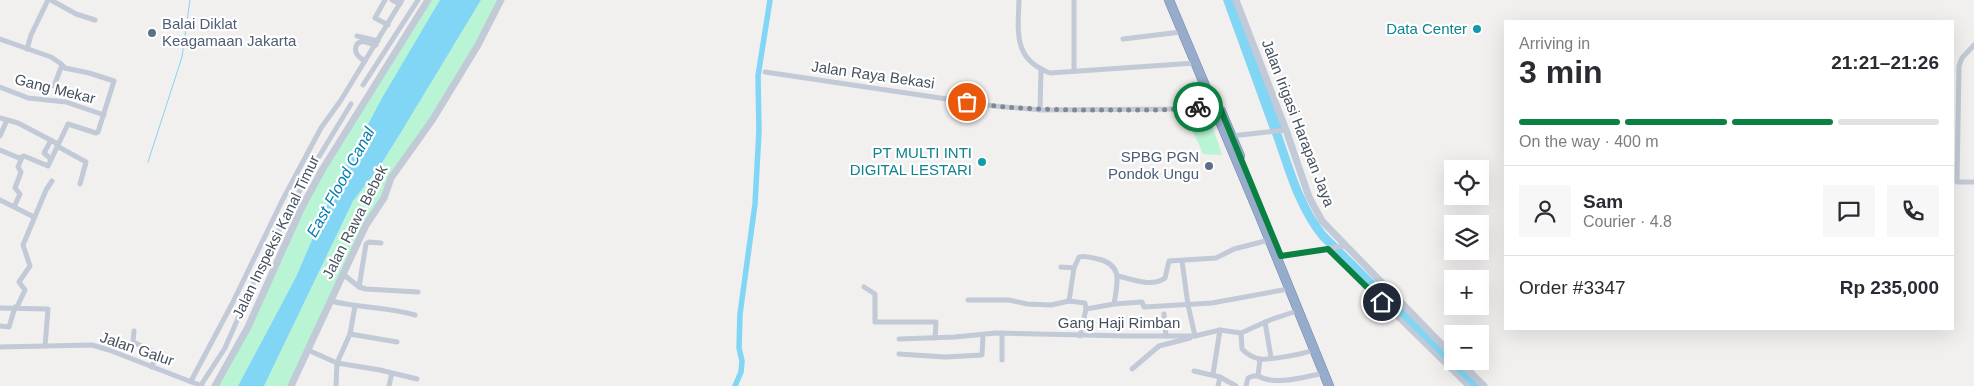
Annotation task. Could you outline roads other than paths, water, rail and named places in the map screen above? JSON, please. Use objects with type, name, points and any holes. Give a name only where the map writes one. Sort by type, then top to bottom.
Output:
[{"type":"highway","points":[[1168,0],[1215,104]]},
{"type":"highway","points":[[1174,0],[1271,240],[1288,289],[1334,386]]},
{"type":"highway","points":[[1271,240],[1281,256],[1313,350],[1328,386]]},
{"type":"street","points":[[27,49],[31,35],[48,0]]},
{"type":"street","points":[[52,0],[76,14],[95,20]]},
{"type":"street","points":[[385,0],[375,18],[388,25]]},
{"type":"street","points":[[191,381],[223,322],[282,199],[317,134],[377,43],[401,2],[392,0]]},
{"type":"street","points":[[362,85],[418,0]]},
{"type":"street","name":"Jalan Inspeksi Kanal Timur","points":[[215,386],[248,327],[322,170],[428,0]]},
{"type":"street","name":"Jalan Rawa Bebek","points":[[291,386],[366,226],[384,198],[391,178],[433,119],[478,45],[501,0]]},
{"type":"street","points":[[1018,0],[1018,28],[1024,56],[1042,70],[1050,73],[1195,63]]},
{"type":"street","points":[[1074,0],[1074,71]]},
{"type":"street","name":"Jalan Irigasi Harapan Jaya","points":[[1236,0],[1315,210],[1342,247],[1397,310],[1444,348]]},
{"type":"street","points":[[1123,39],[1181,32]]},
{"type":"street","points":[[357,36],[377,43]]},
{"type":"street","points":[[0,39],[51,57],[69,70],[114,80],[97,133],[68,124],[48,166],[24,156],[19,158],[0,150]]},
{"type":"street","points":[[365,61],[356,54],[357,44],[362,41],[377,43]]},
{"type":"street","points":[[1974,45],[1962,58],[1959,66],[1959,116],[1954,168],[1957,182],[1974,182]]},
{"type":"street","points":[[54,86],[62,65]]},
{"type":"street","points":[[1040,110],[1042,70]]},
{"type":"street","name":"Jalan Raya Bekasi","points":[[765,72],[994,106],[1040,110],[1171,109],[1215,104]]},
{"type":"street","name":"Gang Mekar","points":[[0,88],[28,98],[66,102],[104,115]]},
{"type":"street","points":[[202,386],[226,348],[264,259],[309,173],[351,104]]},
{"type":"street","points":[[0,118],[37,132],[86,162],[80,184]]},
{"type":"street","points":[[0,136],[7,120]]},
{"type":"street","points":[[1229,137],[1286,130]]},
{"type":"street","points":[[317,134],[328,140]]},
{"type":"street","points":[[51,140],[44,153],[51,159]]},
{"type":"street","points":[[14,207],[20,194],[15,188],[21,172],[18,167],[22,157]]},
{"type":"street","points":[[0,326],[9,327],[16,307],[25,290],[19,282],[30,266],[23,245],[34,217],[52,181]]},
{"type":"street","points":[[0,200],[34,217]]},
{"type":"street","points":[[1118,276],[1142,282],[1158,282],[1165,278],[1168,262],[1216,258],[1240,248],[1271,240]]},
{"type":"street","points":[[359,287],[362,262],[367,243],[381,243]]},
{"type":"street","points":[[1281,256],[1342,247]]},
{"type":"street","points":[[1330,248],[1397,310],[1468,386]]},
{"type":"street","points":[[1069,301],[1074,268],[1079,257],[1084,256],[1107,262],[1114,269],[1118,276],[1114,304]]},
{"type":"street","points":[[351,258],[362,262]]},
{"type":"street","points":[[1132,369],[1162,345],[1195,336],[1188,305],[1182,261]]},
{"type":"street","points":[[1060,267],[1074,268]]},
{"type":"street","points":[[344,274],[359,287],[366,289],[418,292]]},
{"type":"street","points":[[864,287],[875,294],[875,322],[936,322],[935,338]]},
{"type":"street","points":[[1086,309],[1141,302],[1144,307],[1212,303],[1288,289]]},
{"type":"street","points":[[968,300],[1009,300],[1027,304],[1051,305],[1069,301],[1085,303],[1086,309],[1080,336]]},
{"type":"street","points":[[331,301],[355,306],[398,310],[415,315]]},
{"type":"street","points":[[336,386],[338,363],[350,334],[355,306]]},
{"type":"street","points":[[0,308],[48,309],[45,346]]},
{"type":"street","points":[[1164,314],[1166,336]]},
{"type":"street","points":[[1301,315],[1265,322],[1241,333],[1242,349],[1260,359],[1306,353],[1313,350]]},
{"type":"street","points":[[223,322],[234,329]]},
{"type":"street","points":[[1265,322],[1271,357]]},
{"type":"street","points":[[1213,374],[1220,330]]},
{"type":"street","name":"Gang Haji Rimban","points":[[899,339],[1002,333],[1080,336],[1195,336],[1220,330],[1241,333]]},
{"type":"street","points":[[134,331],[134,343],[156,353],[152,367]]},
{"type":"street","points":[[1002,333],[1002,360]]},
{"type":"street","points":[[350,334],[397,342]]},
{"type":"street","points":[[899,354],[945,357],[982,355],[982,335]]},
{"type":"street","name":"Jalan Galur","points":[[0,348],[92,345],[202,386]]},
{"type":"street","points":[[308,350],[338,363],[417,379]]},
{"type":"street","points":[[1258,376],[1260,359]]},
{"type":"street","points":[[1467,370],[1481,385]]},
{"type":"street","points":[[1194,371],[1213,374],[1236,386]]},
{"type":"street","points":[[389,386],[392,373]]},
{"type":"street","points":[[1246,386],[1248,378],[1253,376],[1280,384],[1324,373]]},
{"type":"street","points":[[1218,386],[1220,377]]},
{"type":"water","name":"East Flood Canal","points":[[440,0],[481,0],[380,166],[353,201],[264,386],[238,386],[296,277],[333,191],[382,98]]},
{"type":"water","points":[[1223,0],[1236,0],[1286,130],[1271,132]]},
{"type":"waterway","points":[[148,162],[182,57],[190,0]]},
{"type":"waterway","points":[[735,386],[741,372],[742,361],[739,348],[740,314],[755,204],[759,131],[758,76],[770,0]]},
{"type":"waterway","points":[[1273,123],[1299,196],[1314,224],[1323,236],[1474,386]]},
{"type":"place","name":"Data Center","points":[[1477,29]]},
{"type":"place","name":"Balai Diklat Keagamaan Jakarta","points":[[152,33]]},
{"type":"place","name":"PT MULTI INTI DIGITAL LESTARI","points":[[982,162]]},
{"type":"place","name":"SPBG PGN Pondok Ungu","points":[[1209,166]]}]
